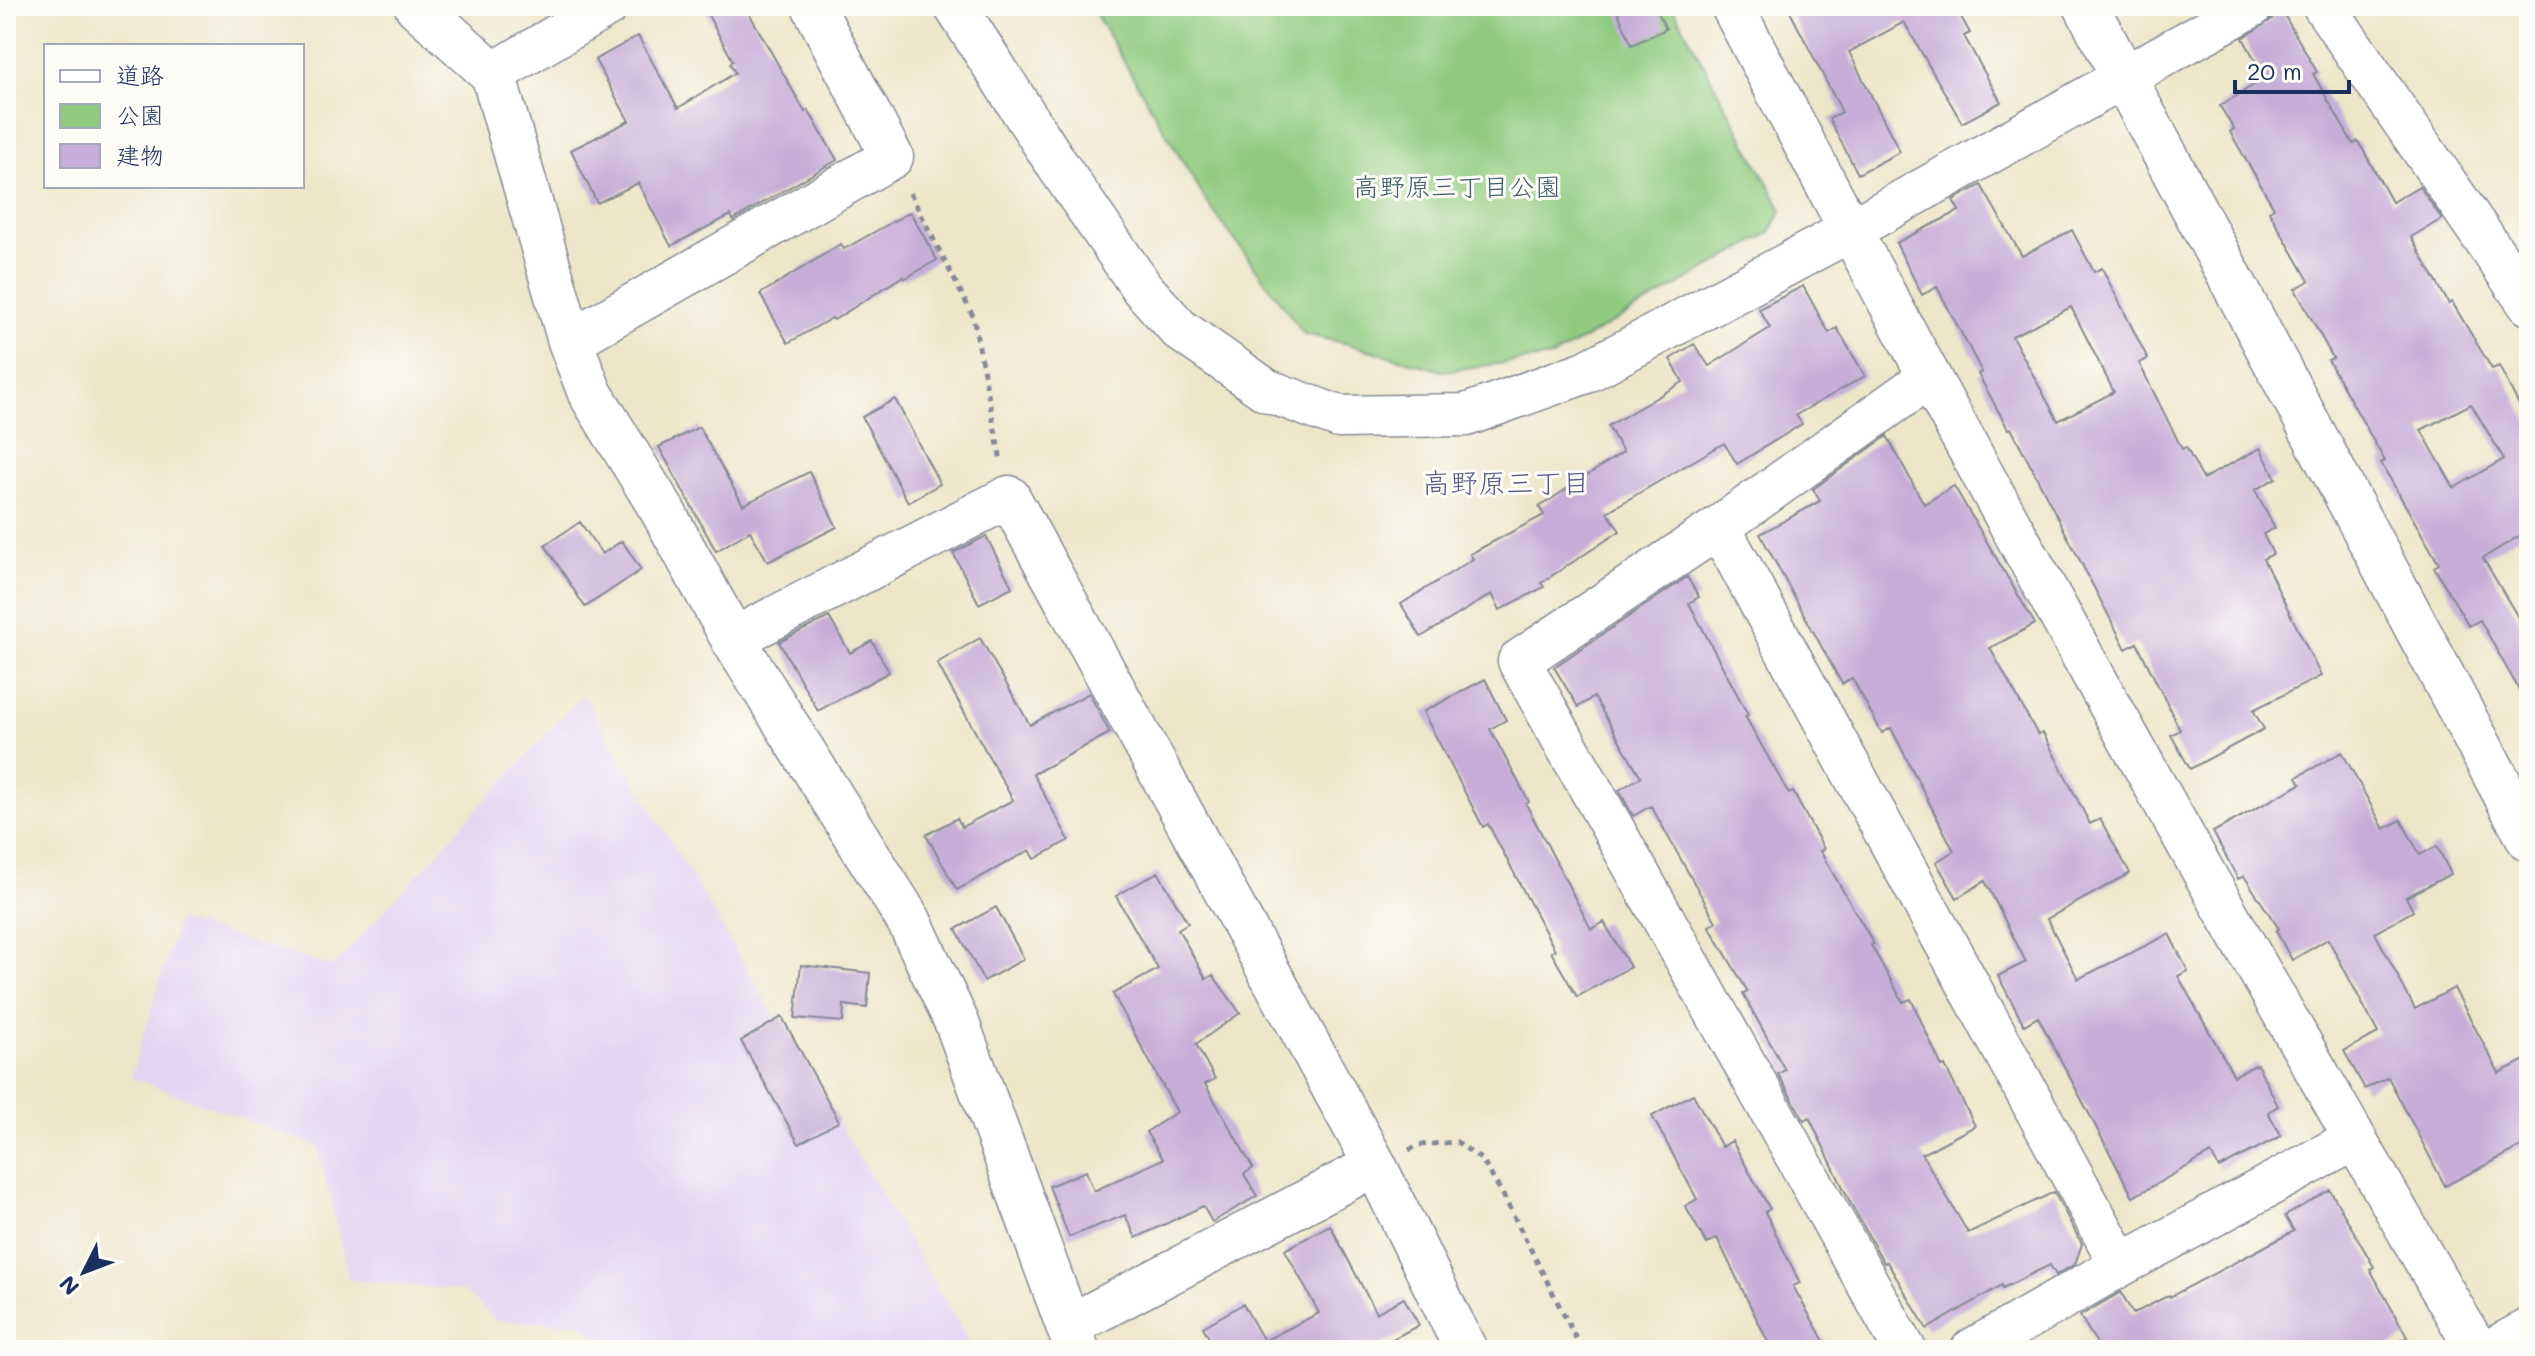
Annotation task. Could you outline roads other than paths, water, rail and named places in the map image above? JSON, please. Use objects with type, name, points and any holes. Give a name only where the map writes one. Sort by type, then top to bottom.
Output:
[{"type":"street","points":[[417,6],[493,74],[570,341],[590,393],[662,510],[733,639],[909,921],[957,1023],[1073,1338],[1375,1165]]},
{"type":"street","points":[[493,74],[607,6]]},
{"type":"street","points":[[570,341],[892,157],[813,6]]},
{"type":"street","points":[[955,6],[1058,166],[1142,288],[1180,330],[1266,390],[1339,417],[1466,415],[1586,372],[1849,231],[2252,6]]},
{"type":"street","points":[[1732,6],[1928,378],[2355,1139],[2478,1350],[2529,1323]]},
{"type":"street","points":[[2086,6],[2529,839]]},
{"type":"street","points":[[2324,6],[2529,304]]},
{"type":"street","points":[[1905,1350],[1519,661],[1719,527],[1928,378]]},
{"type":"street","points":[[733,639],[1009,497],[1375,1165],[1466,1350]]},
{"type":"street","points":[[1719,527],[2121,1265]]},
{"type":"street","points":[[1972,1350],[2121,1265],[2355,1139]]},
{"type":"district","name":"高野原三丁目","points":[[1506,483]]},
{"type":"park label","name":"高野原三丁目公園","points":[[1457,187]]}]
